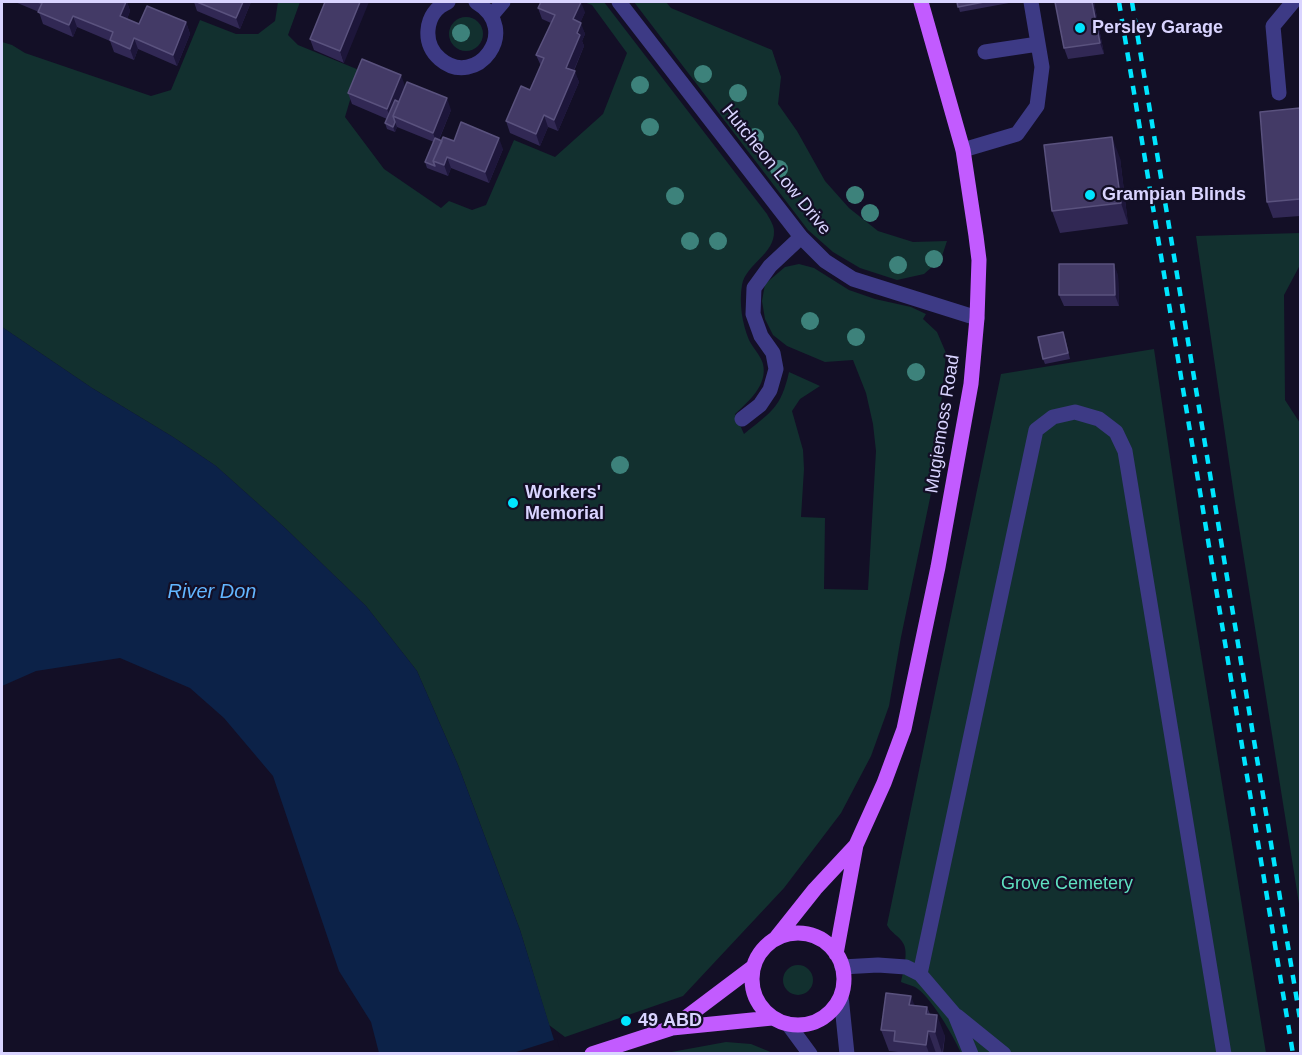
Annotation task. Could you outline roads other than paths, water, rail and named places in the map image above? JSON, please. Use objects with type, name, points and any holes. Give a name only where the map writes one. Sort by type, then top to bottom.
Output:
[{"type":"main road","name":"Mugiemoss Road","points":[[856,845],[877,801],[904,729],[938,567],[971,384],[977,318],[979,260],[963,150],[921,2]]},
{"type":"main road","points":[[672,1028],[753,967],[762,951],[776,938],[856,845]]},
{"type":"main road","points":[[753,967],[753,990],[764,1010],[772,1018],[788,1024],[804,1025],[819,1020],[832,1010],[841,996],[844,977],[839,960],[856,845]]},
{"type":"main road","points":[[776,938],[790,934],[805,934],[820,939],[839,960]]},
{"type":"main road","points":[[592,1053],[672,1028],[772,1018]]},
{"type":"street","points":[[448,2],[434,13],[429,23],[428,34],[430,45],[436,55],[444,63],[455,67],[477,64],[493,48],[496,26],[492,15],[476,2]]},
{"type":"street","points":[[492,15],[503,2]]},
{"type":"street","name":"Hutcheon Low Drive","points":[[619,2],[801,237],[825,261],[853,279],[977,318]]},
{"type":"street","points":[[963,150],[1017,134],[1037,106],[1042,67],[1031,2]]},
{"type":"street","points":[[1279,93],[1273,26],[1293,2]]},
{"type":"street","points":[[985,52],[1038,44]]},
{"type":"street","points":[[742,419],[760,405],[770,390],[776,369],[773,353],[761,336],[753,314],[754,288],[770,266],[801,237]]},
{"type":"street","points":[[920,975],[1036,430],[1053,417],[1075,412],[1099,419],[1116,432],[1125,451],[1224,1053]]},
{"type":"street","points":[[839,960],[906,967],[920,975],[955,1015],[1004,1053]]},
{"type":"street","points":[[841,996],[847,1053]]},
{"type":"street","points":[[955,1015],[971,1053]]},
{"type":"street","points":[[788,1024],[810,1053]]},
{"type":"water","name":"River Don","points":[[2,327],[92,388],[216,466],[283,526],[366,606],[417,671],[458,765],[520,930],[558,1053],[379,1053],[371,1022],[339,971],[273,776],[224,718],[190,688],[120,658],[36,671],[2,686]]},
{"type":"railway","points":[[1119,2],[1293,1054]]},
{"type":"railway","points":[[1132,2],[1300,1019]]},
{"type":"place","name":"Persley Garage","points":[[1080,28]]},
{"type":"place","name":"Grampian Blinds","points":[[1090,195]]},
{"type":"place","name":"Workers' Memorial","points":[[513,503]]},
{"type":"place","name":"49 ABD","points":[[626,1021]]},
{"type":"park label","name":"Grove Cemetery","points":[[1067,884]]}]
